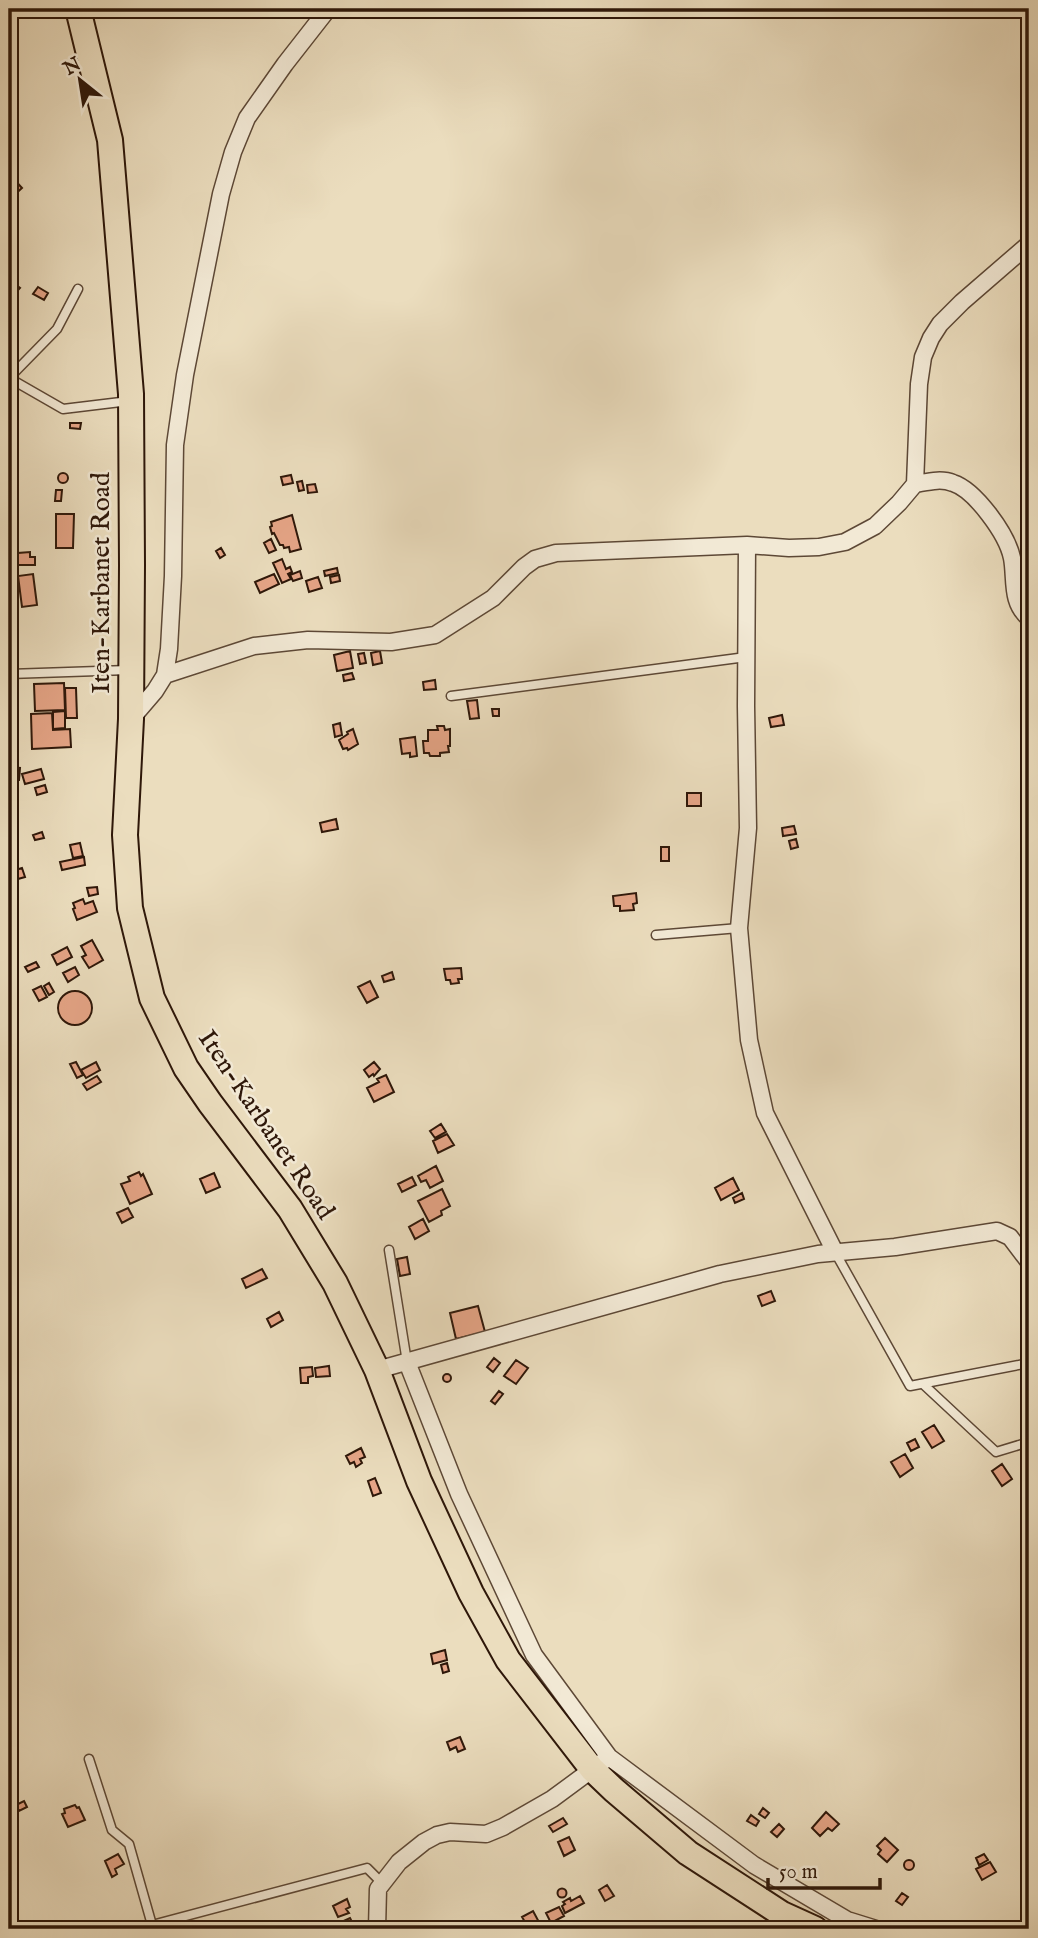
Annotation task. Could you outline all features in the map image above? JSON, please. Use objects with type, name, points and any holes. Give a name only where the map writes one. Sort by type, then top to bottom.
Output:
[{"type":"main road","name":"Iten-Karbanet Road","points":[[78,9],[110,140],[132,401],[131,719],[125,835],[130,908],[152,998],[186,1068],[290,1209],[335,1283],[377,1370],[419,1481],[471,1593],[508,1660],[600,1763],[688,1853],[782,1914],[816,1929]]},
{"type":"street","points":[[131,719],[165,675],[173,576],[174,445],[221,194],[233,152],[247,118],[328,9]]},
{"type":"street","points":[[165,675],[254,646],[309,640],[391,642],[435,635],[493,598],[535,559],[556,554],[747,545],[819,547],[845,542],[875,526],[915,484],[919,384],[923,357],[931,338],[940,324],[962,302],[1029,244]]},
{"type":"street","points":[[915,484],[937,480],[952,482],[969,491],[1000,530],[1012,556],[1019,608],[1029,618]]},
{"type":"street","points":[[747,545],[748,828],[739,928],[749,1040],[765,1113],[835,1252]]},
{"type":"street","points":[[377,1370],[720,1274],[818,1254],[895,1247],[998,1231],[1010,1237],[1029,1262]]},
{"type":"street","points":[[407,1362],[459,1493],[534,1655],[600,1763],[754,1865],[847,1920],[876,1929]]},
{"type":"street","points":[[377,1929],[378,1889],[399,1862],[430,1838],[450,1832],[486,1834],[503,1827],[552,1799],[600,1763]]},
{"type":"lane","points":[[78,289],[57,329],[9,378],[63,409],[132,401]]},
{"type":"lane","points":[[451,696],[746,657]]},
{"type":"lane","points":[[9,674],[131,670]]},
{"type":"lane","points":[[656,935],[739,928]]},
{"type":"lane","points":[[389,1250],[407,1362]]},
{"type":"lane","points":[[835,1252],[910,1386],[1029,1363]]},
{"type":"lane","points":[[923,1384],[996,1452],[1029,1442]]},
{"type":"lane","points":[[89,1759],[112,1830],[129,1844],[152,1926],[368,1868],[383,1884]]},
{"type":"building","points":[[12,177],[22,188],[11,198],[9,181]]},
{"type":"building","points":[[11,281],[20,288],[10,299],[9,283]]},
{"type":"building","points":[[38,287],[48,293],[44,300],[33,294]]},
{"type":"building","points":[[70,423],[81,423],[80,429],[70,428]]},
{"type":"building","points":[[63,473],[68,478],[63,483],[58,478]]},
{"type":"building","points":[[291,475],[293,483],[283,485],[281,477]]},
{"type":"building","points":[[302,481],[304,490],[299,491],[297,482]]},
{"type":"building","points":[[315,484],[317,492],[308,493],[307,485]]},
{"type":"building","points":[[56,490],[62,490],[61,501],[55,501]]},
{"type":"building","points":[[56,514],[74,514],[73,548],[56,548]]},
{"type":"building","points":[[292,515],[301,549],[290,552],[289,547],[280,545],[270,527],[271,522]]},
{"type":"building","points":[[271,539],[276,550],[269,553],[264,543]]},
{"type":"building","points":[[221,548],[225,555],[220,558],[216,551]]},
{"type":"building","points":[[30,552],[30,557],[35,557],[35,565],[18,565],[18,553]]},
{"type":"building","points":[[282,559],[286,569],[290,567],[292,572],[288,574],[291,579],[282,583],[273,563]]},
{"type":"building","points":[[337,568],[338,573],[325,576],[324,571]]},
{"type":"building","points":[[300,571],[302,578],[293,581],[290,575]]},
{"type":"building","points":[[33,574],[37,605],[22,607],[18,576]]},
{"type":"building","points":[[274,574],[279,584],[260,593],[255,582]]},
{"type":"building","points":[[339,575],[340,581],[331,583],[330,577]]},
{"type":"building","points":[[318,577],[322,588],[309,592],[306,581]]},
{"type":"building","points":[[350,651],[353,668],[337,671],[334,655]]},
{"type":"building","points":[[380,651],[382,663],[373,665],[371,653]]},
{"type":"building","points":[[364,653],[366,663],[360,664],[358,654]]},
{"type":"building","points":[[352,673],[354,679],[344,681],[343,675]]},
{"type":"building","points":[[435,680],[436,689],[424,690],[423,682]]},
{"type":"building","points":[[64,683],[65,710],[35,711],[34,684]]},
{"type":"building","points":[[65,688],[76,688],[77,718],[66,718]]},
{"type":"building","points":[[477,700],[479,718],[470,719],[467,701]]},
{"type":"building","points":[[492,709],[499,709],[499,716],[493,716]]},
{"type":"building","points":[[65,711],[65,728],[53,729],[53,712]]},
{"type":"building","points":[[52,713],[53,730],[70,729],[71,747],[32,749],[31,714]]},
{"type":"building","points":[[782,715],[784,725],[771,727],[769,718]]},
{"type":"building","points":[[340,723],[342,735],[335,737],[333,725]]},
{"type":"building","points":[[437,726],[450,729],[449,752],[430,756],[429,753],[424,753],[423,741],[428,741],[428,730],[438,730]]},
{"type":"building","points":[[353,729],[358,744],[348,750],[343,749],[339,740]]},
{"type":"building","points":[[415,737],[417,756],[402,754],[400,739]]},
{"type":"building","points":[[9,767],[20,768],[19,780],[10,780],[10,787]]},
{"type":"building","points":[[41,769],[44,779],[25,784],[22,774]]},
{"type":"building","points":[[45,785],[47,792],[37,795],[35,788]]},
{"type":"building","points":[[687,793],[701,793],[701,806],[687,806]]},
{"type":"building","points":[[336,819],[338,829],[322,832],[320,823]]},
{"type":"building","points":[[794,826],[796,834],[783,836],[782,828]]},
{"type":"building","points":[[42,832],[44,838],[35,840],[33,835]]},
{"type":"building","points":[[796,839],[798,847],[791,849],[789,841]]},
{"type":"building","points":[[80,843],[83,856],[73,858],[70,845]]},
{"type":"building","points":[[661,847],[669,847],[669,861],[661,861]]},
{"type":"building","points":[[84,857],[85,865],[62,870],[60,862]]},
{"type":"building","points":[[22,868],[25,877],[11,881],[9,872]]},
{"type":"building","points":[[97,887],[98,894],[89,896],[87,888]]},
{"type":"building","points":[[636,893],[637,903],[633,904],[634,910],[620,911],[620,906],[614,906],[613,896]]},
{"type":"building","points":[[83,899],[85,904],[93,901],[97,912],[77,920],[73,903]]},
{"type":"building","points":[[92,940],[103,960],[89,968],[82,957],[86,955],[81,946]]},
{"type":"building","points":[[67,947],[72,957],[57,965],[52,955]]},
{"type":"building","points":[[36,962],[39,967],[28,972],[25,967]]},
{"type":"building","points":[[75,967],[79,975],[68,982],[63,973]]},
{"type":"building","points":[[461,968],[462,979],[458,979],[459,983],[451,984],[450,980],[446,980],[444,969]]},
{"type":"building","points":[[392,972],[394,979],[384,982],[382,976]]},
{"type":"building","points":[[370,981],[378,997],[367,1003],[358,987]]},
{"type":"building","points":[[49,983],[54,992],[49,995],[44,986]]},
{"type":"building","points":[[41,986],[47,997],[39,1001],[33,990]]},
{"type":"building","points":[[75,991],[87,996],[92,1008],[87,1020],[75,1025],[63,1020],[58,1008],[63,996]]},
{"type":"building","points":[[76,1062],[83,1075],[77,1078],[70,1064]]},
{"type":"building","points":[[96,1062],[100,1070],[86,1078],[81,1070]]},
{"type":"building","points":[[374,1062],[380,1069],[374,1076],[373,1074],[369,1077],[364,1070]]},
{"type":"building","points":[[386,1075],[394,1092],[374,1102],[367,1088]]},
{"type":"building","points":[[97,1076],[101,1082],[87,1090],[83,1084]]},
{"type":"building","points":[[441,1124],[446,1132],[435,1138],[430,1131]]},
{"type":"building","points":[[447,1134],[454,1145],[438,1153],[433,1141]]},
{"type":"building","points":[[436,1166],[443,1181],[430,1188],[426,1180],[421,1182],[418,1176]]},
{"type":"building","points":[[139,1172],[141,1176],[143,1174],[152,1194],[130,1204],[121,1184],[130,1181],[128,1177]]},
{"type":"building","points":[[214,1173],[220,1187],[206,1193],[200,1179]]},
{"type":"building","points":[[412,1177],[416,1185],[402,1192],[398,1184]]},
{"type":"building","points":[[733,1178],[739,1190],[721,1200],[715,1188]]},
{"type":"building","points":[[442,1189],[450,1206],[441,1211],[442,1215],[429,1222],[418,1201]]},
{"type":"building","points":[[742,1193],[744,1199],[735,1203],[733,1198]]},
{"type":"building","points":[[128,1208],[133,1217],[122,1223],[117,1213]]},
{"type":"building","points":[[423,1219],[429,1231],[415,1239],[409,1227]]},
{"type":"building","points":[[407,1257],[410,1274],[400,1276],[397,1259]]},
{"type":"building","points":[[262,1269],[267,1278],[246,1288],[242,1279]]},
{"type":"building","points":[[771,1291],[775,1301],[762,1306],[758,1296]]},
{"type":"building","points":[[478,1306],[485,1332],[456,1339],[450,1313]]},
{"type":"building","points":[[279,1312],[283,1320],[271,1327],[267,1319]]},
{"type":"building","points":[[494,1358],[500,1363],[493,1372],[487,1367]]},
{"type":"building","points":[[516,1360],[528,1368],[516,1384],[504,1376]]},
{"type":"building","points":[[329,1366],[330,1376],[316,1377],[315,1368]]},
{"type":"building","points":[[312,1367],[313,1376],[308,1377],[308,1383],[301,1383],[300,1368]]},
{"type":"building","points":[[447,1374],[451,1378],[447,1382],[443,1378]]},
{"type":"building","points":[[499,1391],[503,1394],[495,1404],[491,1401]]},
{"type":"building","points":[[934,1425],[944,1441],[932,1448],[922,1432]]},
{"type":"building","points":[[915,1439],[919,1447],[911,1451],[907,1443]]},
{"type":"building","points":[[361,1448],[365,1457],[360,1459],[362,1463],[356,1467],[354,1462],[350,1464],[346,1456]]},
{"type":"building","points":[[905,1454],[913,1468],[900,1477],[891,1462]]},
{"type":"building","points":[[1002,1464],[1012,1479],[1002,1486],[992,1471]]},
{"type":"building","points":[[375,1478],[381,1493],[373,1496],[368,1481]]},
{"type":"building","points":[[445,1650],[447,1660],[433,1664],[431,1654]]},
{"type":"building","points":[[447,1663],[449,1671],[443,1673],[441,1665]]},
{"type":"building","points":[[460,1737],[465,1749],[458,1752],[456,1747],[450,1750],[447,1742]]},
{"type":"building","points":[[24,1801],[27,1807],[19,1811],[16,1805]]},
{"type":"building","points":[[75,1805],[79,1807],[85,1820],[68,1827],[62,1814],[65,1813],[64,1809]]},
{"type":"building","points":[[763,1808],[769,1813],[765,1818],[759,1814]]},
{"type":"building","points":[[826,1812],[839,1824],[832,1831],[828,1828],[820,1836],[812,1828]]},
{"type":"building","points":[[751,1815],[759,1821],[756,1826],[747,1821]]},
{"type":"building","points":[[563,1818],[567,1824],[553,1832],[549,1826]]},
{"type":"building","points":[[779,1824],[784,1829],[777,1837],[771,1832]]},
{"type":"building","points":[[569,1837],[575,1850],[564,1856],[558,1842]]},
{"type":"building","points":[[885,1838],[898,1850],[887,1862],[878,1854],[881,1850],[877,1846]]},
{"type":"building","points":[[118,1854],[124,1864],[115,1869],[117,1874],[112,1877],[105,1861]]},
{"type":"building","points":[[984,1854],[988,1860],[979,1865],[976,1858]]},
{"type":"building","points":[[909,1860],[914,1865],[909,1870],[904,1865]]},
{"type":"building","points":[[990,1862],[996,1872],[982,1880],[976,1869]]},
{"type":"building","points":[[607,1885],[614,1896],[605,1901],[599,1890]]},
{"type":"building","points":[[562,1888],[567,1893],[562,1898],[557,1893]]},
{"type":"building","points":[[902,1893],[908,1897],[902,1905],[896,1901]]},
{"type":"building","points":[[580,1896],[584,1903],[565,1913],[563,1902]]},
{"type":"building","points":[[347,1899],[350,1907],[346,1909],[349,1913],[338,1917],[333,1906]]},
{"type":"building","points":[[559,1907],[564,1916],[551,1923],[546,1913]]},
{"type":"building","points":[[533,1911],[540,1924],[529,1929],[522,1917]]},
{"type":"building","points":[[350,1918],[355,1928],[341,1929],[339,1923]]},
{"type":"building","points":[[566,1922],[569,1926],[566,1929],[557,1929]]}]
